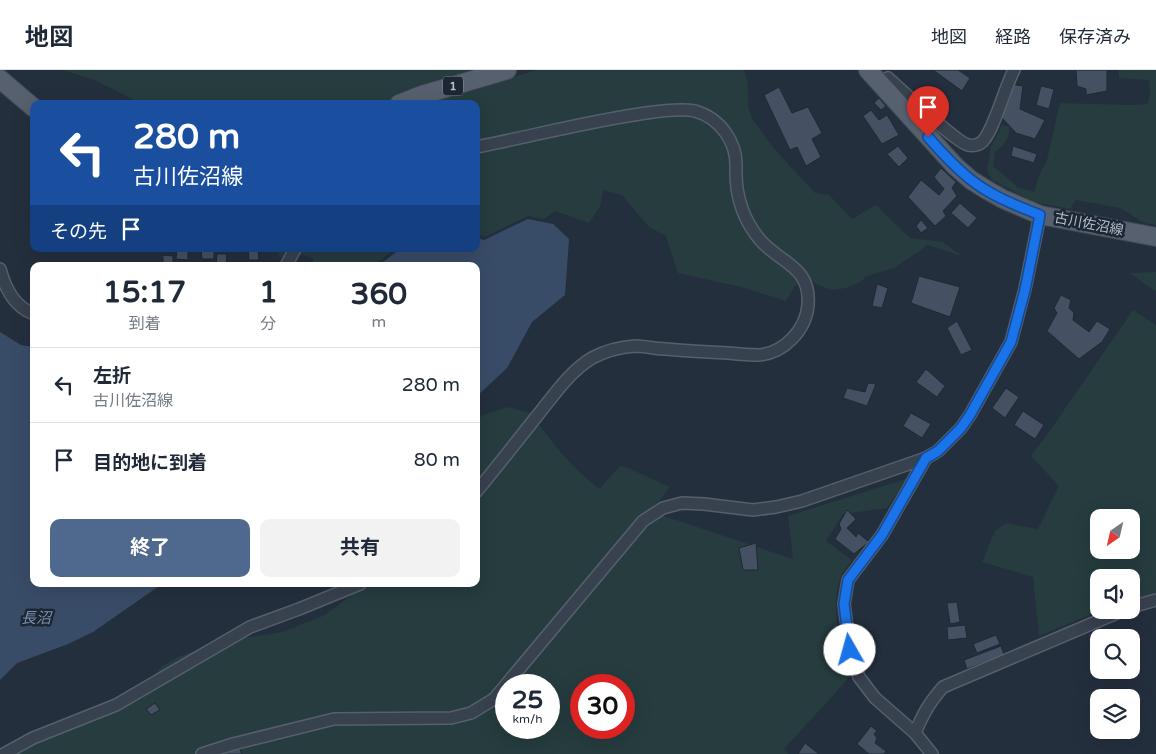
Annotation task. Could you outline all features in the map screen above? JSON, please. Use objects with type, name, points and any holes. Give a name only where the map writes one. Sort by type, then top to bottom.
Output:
[{"type":"main road","name":"1","points":[[409,100],[507,70]]},
{"type":"main road","name":"古川佐沼線","points":[[868,70],[883,77],[940,150],[971,180],[1003,199],[1040,215],[1156,237]]},
{"type":"main road","points":[[0,80],[30,105]]},
{"type":"street","points":[[883,77],[956,137],[970,145],[976,145],[982,141],[989,130],[1014,70]]},
{"type":"street","points":[[480,146],[620,117],[668,110],[694,111],[714,121],[726,132],[735,153],[736,181],[740,206],[763,242],[794,266],[801,274],[806,284],[808,305],[806,317],[801,328],[792,339],[779,349],[760,355],[678,351],[635,346],[610,350],[592,359],[567,378],[480,487]]},
{"type":"street","points":[[202,754],[233,744],[334,719],[451,718],[471,713],[494,699],[643,521],[663,508],[682,503],[753,510],[776,507],[802,501],[926,458],[938,451],[961,428],[970,415],[1011,342],[1025,290],[1040,215]]},
{"type":"street","points":[[0,269],[11,297],[20,306],[30,312]]},
{"type":"street","points":[[926,458],[882,535],[848,580],[844,604],[850,650],[859,677],[875,698],[915,733],[932,754]]},
{"type":"street","points":[[4,754],[33,738],[116,705],[250,627],[353,587]]},
{"type":"street","points":[[1140,605],[1156,600]]},
{"type":"street","points":[[915,733],[930,702],[943,687],[1103,619]]},
{"type":"green space","points":[[64,70],[503,70],[507,79],[537,70],[743,70],[748,87],[749,110],[753,120],[779,154],[815,193],[829,195],[852,219],[876,205],[910,238],[943,242],[962,256],[928,245],[894,268],[867,276],[860,282],[846,288],[832,290],[818,285],[809,279],[795,286],[786,301],[741,287],[678,273],[666,236],[649,227],[622,195],[603,190],[600,207],[589,223],[555,211],[544,219],[528,216],[485,237],[480,235],[480,100],[133,100],[97,81]]},
{"type":"green space","points":[[1119,70],[1156,70],[1156,225],[1144,223],[1120,208],[1076,200],[1070,209],[1034,202],[992,180],[987,170],[991,147],[1002,125],[1009,127],[1009,135],[1004,144],[995,152],[993,166],[1019,188],[1034,192],[1047,160],[1060,103],[1148,104],[1150,93],[1149,80],[1119,78]]},
{"type":"green space","points":[[278,252],[391,252],[378,262],[312,262],[313,258],[303,255],[280,257]]},
{"type":"green space","points":[[1156,272],[1156,292],[1130,273]]},
{"type":"green space","points":[[1133,310],[1156,325],[1156,593],[1140,597],[1140,569],[1090,569],[1090,615],[1039,636],[1033,577],[982,562],[995,531],[1006,523],[1038,529],[1059,486],[1031,456]]},
{"type":"green space","points":[[507,407],[531,413],[562,454],[599,489],[621,465],[670,487],[658,503],[649,511],[793,559],[788,516],[906,479],[887,508],[843,514],[826,541],[852,560],[841,576],[836,601],[836,614],[847,680],[784,749],[788,754],[16,754],[69,723],[145,687],[161,667],[178,657],[217,642],[283,632],[325,615],[362,587],[480,587],[480,418]]},
{"type":"water","points":[[528,219],[553,224],[569,239],[565,295],[532,322],[507,368],[480,393],[480,262],[383,262],[396,252],[480,252],[480,239],[484,240]]},
{"type":"water","name":"長沼","points":[[0,332],[21,345],[30,346],[30,587],[158,587],[93,632],[68,644],[17,663],[0,680]]},
{"type":"building","points":[[933,70],[958,70],[970,78],[962,91]]},
{"type":"building","points":[[1076,70],[1107,70],[1107,91],[1086,95],[1086,89],[1077,86]]},
{"type":"building","points":[[1010,84],[1023,86],[1020,109],[1045,120],[1035,139],[1016,133],[1002,118]]},
{"type":"building","points":[[1041,86],[1054,89],[1049,109],[1036,105]]},
{"type":"building","points":[[779,87],[792,113],[808,107],[822,133],[812,139],[821,157],[806,166],[797,147],[790,150],[764,95]]},
{"type":"building","points":[[879,98],[886,106],[881,110],[874,103]]},
{"type":"building","points":[[871,110],[879,120],[887,115],[899,135],[882,144],[863,116]]},
{"type":"building","points":[[898,146],[908,158],[899,167],[887,154]]},
{"type":"building","points":[[1013,146],[1037,154],[1034,163],[1011,156]]},
{"type":"building","points":[[941,168],[956,182],[952,188],[957,196],[943,211],[946,216],[935,226],[908,197],[921,180],[939,195],[944,189],[934,177]]},
{"type":"building","points":[[960,203],[977,218],[968,228],[951,213]]},
{"type":"building","points":[[921,220],[928,228],[921,233],[916,226]]},
{"type":"building","points":[[177,252],[188,252],[188,260],[176,259]]},
{"type":"building","points":[[201,252],[214,252],[214,259],[202,259]]},
{"type":"building","points":[[248,252],[258,252],[259,260],[249,260]]},
{"type":"building","points":[[217,254],[227,254],[226,262],[216,262]]},
{"type":"building","points":[[163,255],[173,256],[173,262],[163,262]]},
{"type":"building","points":[[919,276],[960,287],[950,317],[911,303]]},
{"type":"building","points":[[877,284],[888,288],[882,308],[872,306]]},
{"type":"building","points":[[1061,295],[1071,300],[1069,308],[1074,313],[1073,320],[1089,332],[1097,321],[1110,329],[1102,342],[1079,359],[1047,331],[1057,313],[1054,308]]},
{"type":"building","points":[[957,321],[972,350],[961,355],[947,328]]},
{"type":"building","points":[[926,369],[945,386],[937,397],[916,382]]},
{"type":"building","points":[[868,383],[876,384],[867,406],[843,398],[847,388],[865,392]]},
{"type":"building","points":[[1006,388],[1019,397],[1005,418],[992,408]]},
{"type":"building","points":[[1023,411],[1044,425],[1035,439],[1014,425]]},
{"type":"building","points":[[911,413],[931,424],[922,438],[903,426]]},
{"type":"building","points":[[847,510],[856,519],[847,528],[856,537],[858,533],[869,542],[854,554],[835,539],[841,529],[839,524]]},
{"type":"building","points":[[756,543],[758,570],[743,570],[739,548]]},
{"type":"building","points":[[957,602],[960,622],[950,624],[947,603]]},
{"type":"building","points":[[965,625],[967,638],[948,640],[947,627]]},
{"type":"building","points":[[996,635],[1000,644],[977,653],[973,644]]},
{"type":"building","points":[[1001,646],[1004,655],[967,669],[964,660]]},
{"type":"building","points":[[155,703],[160,710],[151,715],[146,709]]},
{"type":"building","points":[[871,726],[877,731],[874,734],[877,738],[875,743],[886,751],[884,754],[869,754],[857,744]]},
{"type":"building","points":[[805,743],[819,754],[798,754]]},
{"type":"building","points":[[239,747],[242,754],[225,754]]},
{"type":"route","points":[[850,650],[844,604],[848,580],[882,535],[926,458],[938,451],[950,440],[970,415],[1011,342],[1025,290],[1040,215],[1003,199],[971,180],[928,137]]}]
